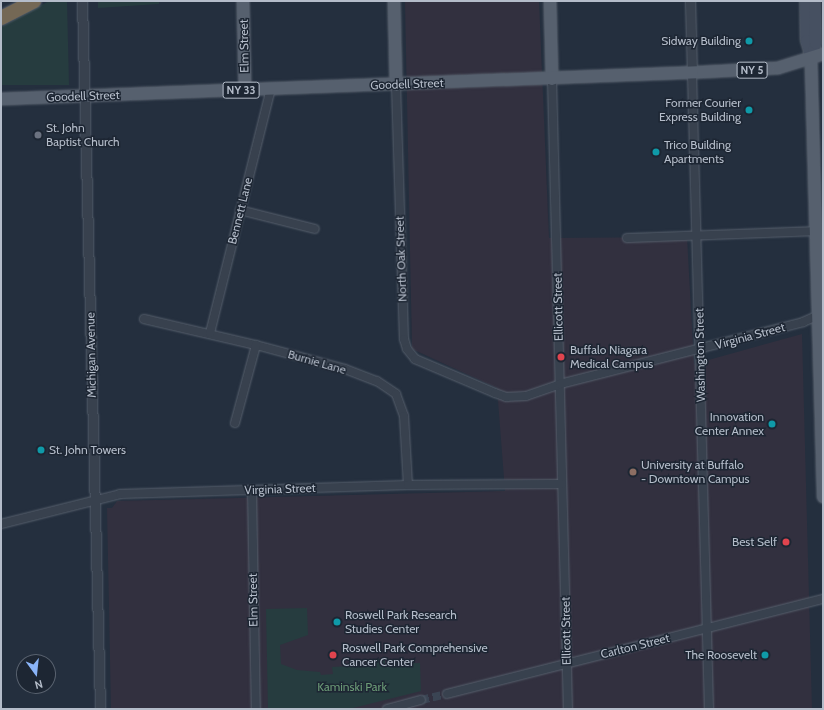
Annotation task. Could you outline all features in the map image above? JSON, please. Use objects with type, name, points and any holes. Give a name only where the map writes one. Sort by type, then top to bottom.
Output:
[{"type":"highway","points":[[1,18],[34,1]]},
{"type":"main road","name":"Elm Street","points":[[243,1],[245,90]]},
{"type":"main road","name":"North Oak Street","points":[[394,1],[396,85]]},
{"type":"main road","name":"Ellicott Street","points":[[550,1],[552,79]]},
{"type":"main road","points":[[805,1],[806,40],[817,58]]},
{"type":"main road","points":[[814,1],[815,43],[817,58],[815,231],[821,314],[823,497]]},
{"type":"main road","name":"NY 5","points":[[817,58],[823,54]]},
{"type":"main road","name":"Goodell Street","points":[[1,99],[692,73],[778,68],[817,58]]},
{"type":"street","name":"Michigan Avenue","points":[[82,1],[100,709]]},
{"type":"street","name":"Washington Street","points":[[690,1],[709,709]]},
{"type":"street","name":"Ellicott Street","points":[[552,79],[568,709]]},
{"type":"street","name":"North Oak Street","points":[[396,85],[401,269],[404,339],[407,349],[420,362],[506,397],[526,396],[560,384]]},
{"type":"street","name":"Bennett Lane","points":[[210,334],[271,89]]},
{"type":"street","points":[[240,210],[315,229]]},
{"type":"street","points":[[627,238],[815,231]]},
{"type":"street","name":"Virginia Street","points":[[560,384],[803,322],[821,314]]},
{"type":"street","name":"Burnie Lane","points":[[144,319],[256,345],[345,369],[376,381],[396,394],[404,416],[408,485]]},
{"type":"street","points":[[235,423],[256,345]]},
{"type":"street","name":"Virginia Street","points":[[1,524],[120,494],[408,485],[562,484]]},
{"type":"street","name":"Elm Street","points":[[252,490],[256,709]]},
{"type":"street","name":"Carlton Street","points":[[447,694],[823,599]]},
{"type":"street","points":[[387,709],[411,706],[421,700]]},
{"type":"shaded area","name":"Buffalo Niagara Medical Campus","points":[[405,1],[539,1],[549,238],[687,237],[694,364],[802,334],[812,709],[111,709],[107,508],[112,508],[117,501],[505,491],[497,388],[412,349]]},
{"type":"green space","points":[[49,1],[67,1],[69,85],[1,85],[1,27]]},
{"type":"green space","points":[[98,1],[159,1],[159,4],[98,8]]},
{"type":"green space","name":"Kaminski Park","points":[[307,608],[308,635],[280,645],[281,664],[297,670],[320,672],[321,675],[333,674],[332,667],[368,665],[368,659],[385,659],[385,664],[420,663],[421,691],[349,709],[268,709],[266,609]]},
{"type":"tunnel","points":[[421,700],[447,694]]},
{"type":"place","name":"Sidway Building","points":[[749,41]]},
{"type":"place","name":"Former Courier Express Building","points":[[749,110]]},
{"type":"place","name":"St. John Baptist Church","points":[[38,135]]},
{"type":"place","name":"Trico Building Apartments","points":[[656,152]]},
{"type":"place","name":"Buffalo Niagara Medical Campus","points":[[561,357]]},
{"type":"place","name":"Innovation Center Annex","points":[[772,424]]},
{"type":"place","name":"St. John Towers","points":[[41,450]]},
{"type":"place","name":"University at Buffalo - Downtown Campus","points":[[633,472]]},
{"type":"place","name":"Best Self","points":[[786,542]]},
{"type":"place","name":"Roswell Park Research Studies Center","points":[[337,622]]},
{"type":"place","name":"Roswell Park Comprehensive Cancer Center","points":[[333,655]]},
{"type":"place","name":"The Roosevelt","points":[[765,655]]}]
